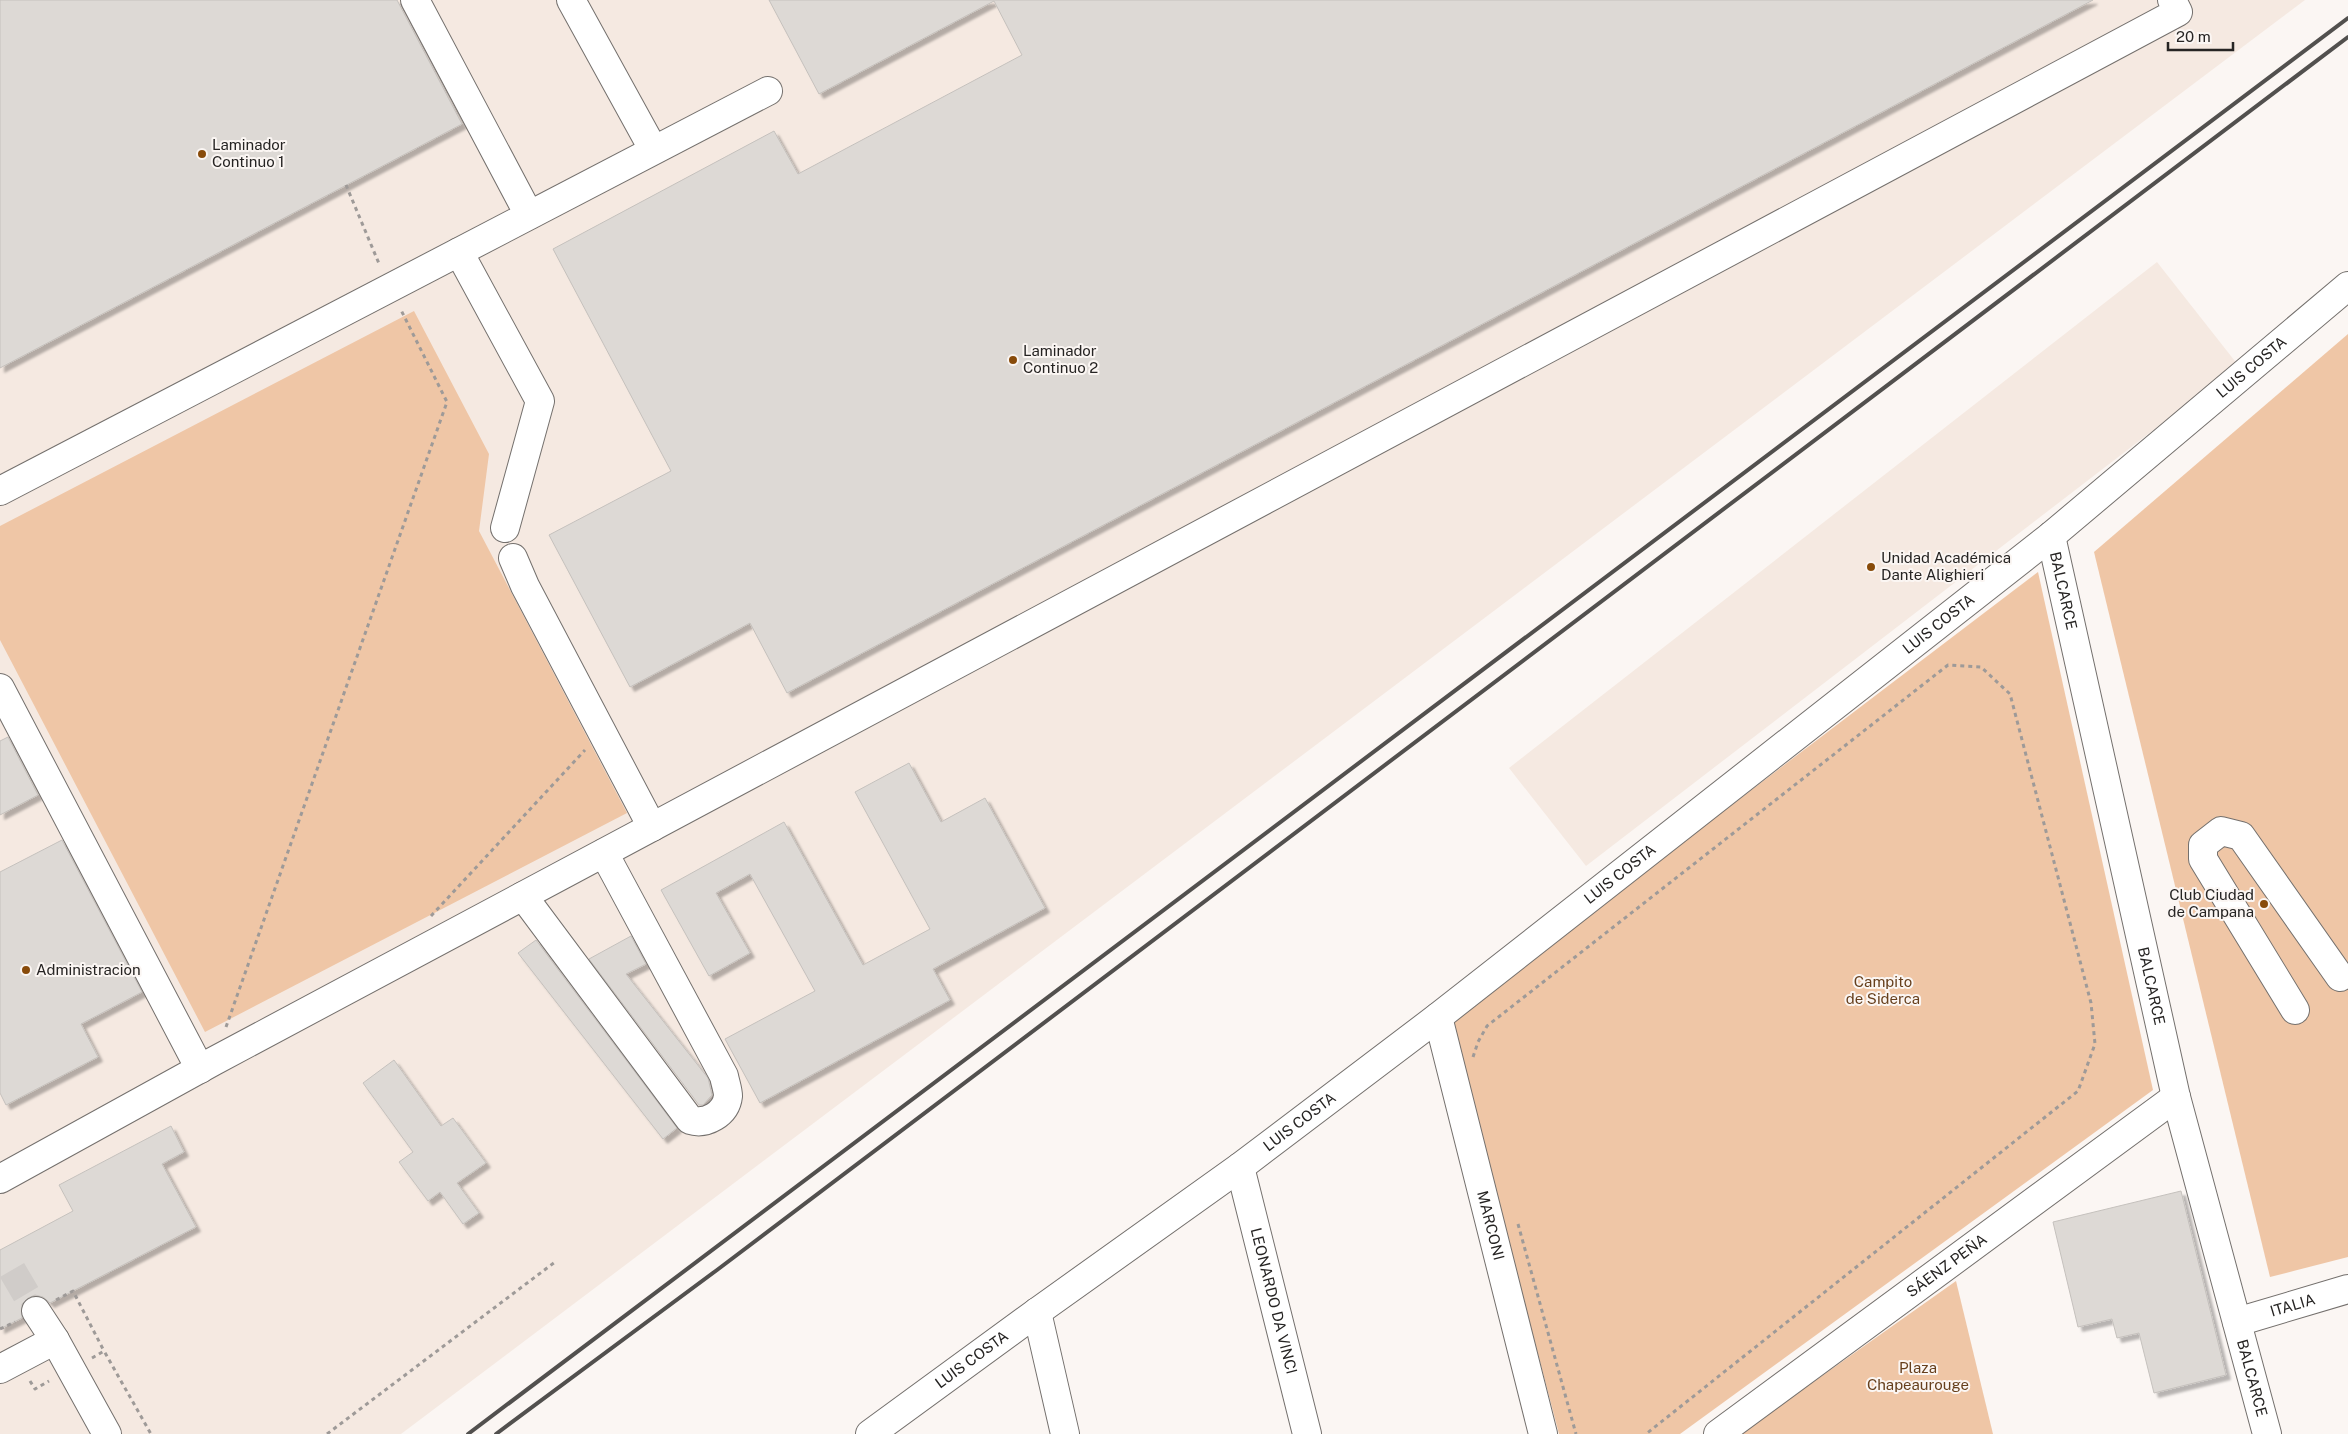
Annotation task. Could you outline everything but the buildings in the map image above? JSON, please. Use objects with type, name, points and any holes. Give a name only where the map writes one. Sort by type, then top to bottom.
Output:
[{"type":"street","points":[[415,0],[529,215]]},
{"type":"street","points":[[0,1179],[207,1065],[2178,12],[2172,0]]},
{"type":"street","points":[[573,1],[653,150]]},
{"type":"street","points":[[0,491],[768,91]]},
{"type":"street","points":[[459,252],[540,401],[505,528]]},
{"type":"street","name":"LUIS COSTA","points":[[870,1434],[1037,1312],[1240,1168],[1438,1016],[2051,536],[2348,286]]},
{"type":"street","name":"BALCARCE","points":[[2051,536],[2176,1097],[2266,1434]]},
{"type":"street","points":[[514,558],[652,827]]},
{"type":"street","points":[[0,688],[207,1065]]},
{"type":"street","points":[[2295,1010],[2203,859],[2203,845],[2220,831],[2240,836],[2340,978]]},
{"type":"street","points":[[523,896],[690,1120],[700,1123],[712,1119],[724,1107],[728,1095],[724,1076],[604,853]]},
{"type":"street","name":"MARCONI","points":[[1438,1016],[1543,1434]]},
{"type":"street","name":"SÁENZ PEÑA","points":[[1718,1434],[2176,1097]]},
{"type":"street","name":"LEONARDO DA VINCI","points":[[1240,1168],[1307,1434]]},
{"type":"street","name":"ITALIA","points":[[2237,1322],[2348,1289]]},
{"type":"street","points":[[36,1311],[48,1344],[88,1434]]},
{"type":"street","points":[[1037,1312],[1065,1434]]},
{"type":"street","points":[[0,1369],[48,1344]]},
{"type":"street","points":[[48,1344],[107,1434]]},
{"type":"path","points":[[207,1065],[447,402],[390,288],[346,185]]},
{"type":"path","points":[[1472,1060],[1478,1042],[1488,1026],[1948,665],[1981,666],[2010,694],[2091,1003],[2095,1044],[2078,1091],[1646,1434]]},
{"type":"path","points":[[426,922],[602,731]]},
{"type":"path","points":[[1518,1223],[1576,1434]]},
{"type":"path","points":[[327,1434],[555,1262]]},
{"type":"shaded area","points":[[0,0],[2305,0],[401,1434],[0,1434]]},
{"type":"shaded area","name":"Unidad Académica Dante Alighieri","points":[[2157,262],[2238,365],[1586,866],[1509,768]]},
{"type":"green space","points":[[414,311],[489,454],[479,531],[627,813],[205,1032],[0,640],[0,526]]},
{"type":"green space","name":"Club Ciudad de Campana","points":[[2348,334],[2348,1257],[2270,1277],[2094,552]]},
{"type":"green space","name":"Campito de Siderca","points":[[2038,572],[2153,1090],[1680,1434],[1559,1434],[1450,1019]]},
{"type":"green space","name":"Plaza Chapeaurouge","points":[[1956,1281],[1993,1434],[1740,1434]]},
{"type":"tunnel","points":[[12,1270],[36,1311]]},
{"type":"railway","points":[[468,1434],[2348,18]]},
{"type":"railway","points":[[496,1434],[717,1270],[2348,37]]},
{"type":"place","name":"Laminador Continuo 1","points":[[202,154]]},
{"type":"place","name":"Laminador Continuo 2","points":[[1013,360]]},
{"type":"place","name":"Unidad Académica Dante Alighieri","points":[[1871,567]]},
{"type":"place","name":"Club Ciudad de Campana","points":[[2264,904]]},
{"type":"place","name":"Administracion","points":[[26,970]]}]
